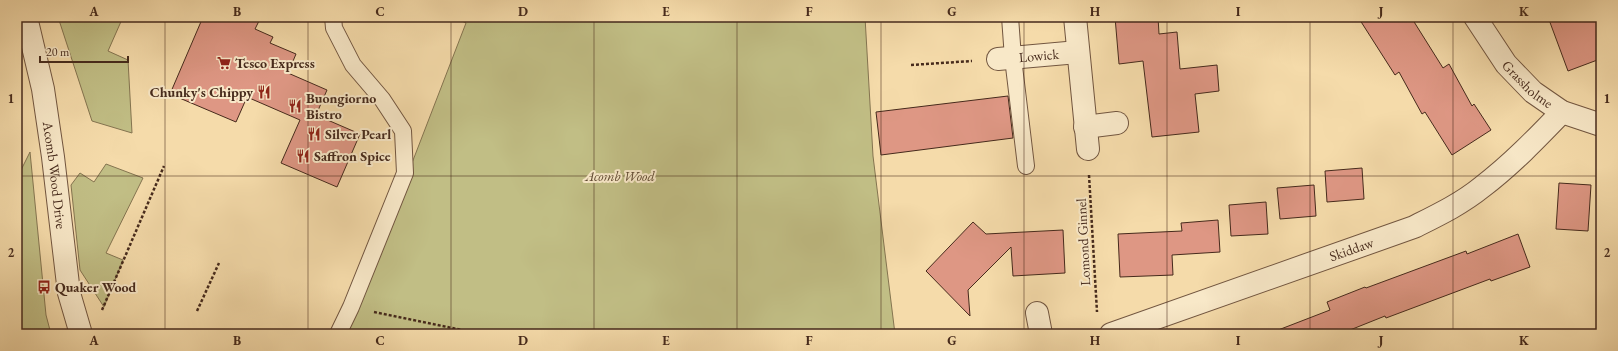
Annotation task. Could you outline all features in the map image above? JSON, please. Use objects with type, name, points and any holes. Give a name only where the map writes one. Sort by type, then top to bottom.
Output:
[{"type":"street","name":"Acomb Wood Drive","points":[[26,17],[43,89],[53,157],[69,293],[81,334]]},
{"type":"street","name":"Lowick","points":[[1075,17],[1088,149]]},
{"type":"street","name":"Grassholme","points":[[1475,17],[1506,64],[1533,92],[1562,112],[1601,125]]},
{"type":"street","name":"Lowick","points":[[1006,58],[1078,52]]},
{"type":"street","name":"Skiddaw","points":[[1104,326],[1414,227],[1451,208],[1482,187],[1522,153],[1562,112]]},
{"type":"street","points":[[1085,127],[1117,123]]},
{"type":"street","points":[[1037,313],[1041,334]]},
{"type":"lane","points":[[333,17],[334,28],[353,65],[382,99],[403,131],[405,172],[351,307],[338,334]]},
{"type":"lane","points":[[1010,17],[1006,58],[1026,166]]},
{"type":"path","points":[[911,64],[1006,58]]},
{"type":"path","name":"Lomond Ginnel","points":[[1088,149],[1104,326]]},
{"type":"path","points":[[100,314],[164,166]]},
{"type":"path","points":[[197,311],[219,263]]},
{"type":"path","points":[[351,307],[462,330],[468,334]]},
{"type":"green space","points":[[58,17],[123,17],[108,51],[128,60],[132,133],[92,121]]},
{"type":"green space","name":"Acomb Wood","points":[[454,17],[865,17],[873,156],[895,334],[346,334],[466,23]]},
{"type":"green space","points":[[30,152],[46,315],[51,334],[17,334],[17,178]]},
{"type":"green space","points":[[106,164],[143,178],[106,253],[123,260],[104,307],[80,270],[71,185],[80,173],[94,182]]},
{"type":"building","points":[[203,17],[261,17],[255,29],[273,37],[270,43],[296,54],[288,73],[327,90],[316,115],[360,134],[337,187],[281,163],[300,120],[247,97],[236,122],[170,94]]},
{"type":"building","points":[[1115,17],[1158,17],[1159,34],[1177,32],[1180,69],[1217,65],[1219,91],[1195,94],[1199,132],[1152,137],[1143,61],[1119,64]]},
{"type":"building","points":[[1358,17],[1411,17],[1443,68],[1449,64],[1472,106],[1474,104],[1491,130],[1452,155],[1425,112],[1422,114],[1399,72],[1395,75]]},
{"type":"building","points":[[1548,17],[1601,17],[1600,59],[1568,71]]},
{"type":"building","points":[[1008,96],[1013,138],[881,155],[876,112]]},
{"type":"building","points":[[1362,168],[1364,199],[1327,202],[1325,171]]},
{"type":"building","points":[[1559,183],[1591,185],[1588,231],[1556,229]]},
{"type":"building","points":[[1314,185],[1316,216],[1280,219],[1277,188]]},
{"type":"building","points":[[1266,202],[1268,234],[1231,236],[1229,205]]},
{"type":"building","points":[[1218,220],[1220,252],[1172,255],[1173,275],[1120,277],[1118,234],[1182,231],[1181,223]]},
{"type":"building","points":[[973,222],[986,234],[1063,230],[1065,273],[1013,276],[1011,247],[968,290],[970,316],[926,271]]},
{"type":"building","points":[[1518,234],[1530,267],[1491,281],[1490,279],[1386,318],[1385,316],[1340,334],[1274,334],[1273,332],[1330,310],[1327,302],[1466,251],[1467,254]]},
{"type":"place","name":"Tesco Express","points":[[224,63]]},
{"type":"place","name":"Chunky's Chippy","points":[[264,92]]},
{"type":"place","name":"Buongiorno Bistro","points":[[295,106]]},
{"type":"place","name":"Silver Pearl","points":[[314,134]]},
{"type":"place","name":"Saffron Spice","points":[[303,156]]},
{"type":"place","name":"Quaker Wood","points":[[44,287]]}]
